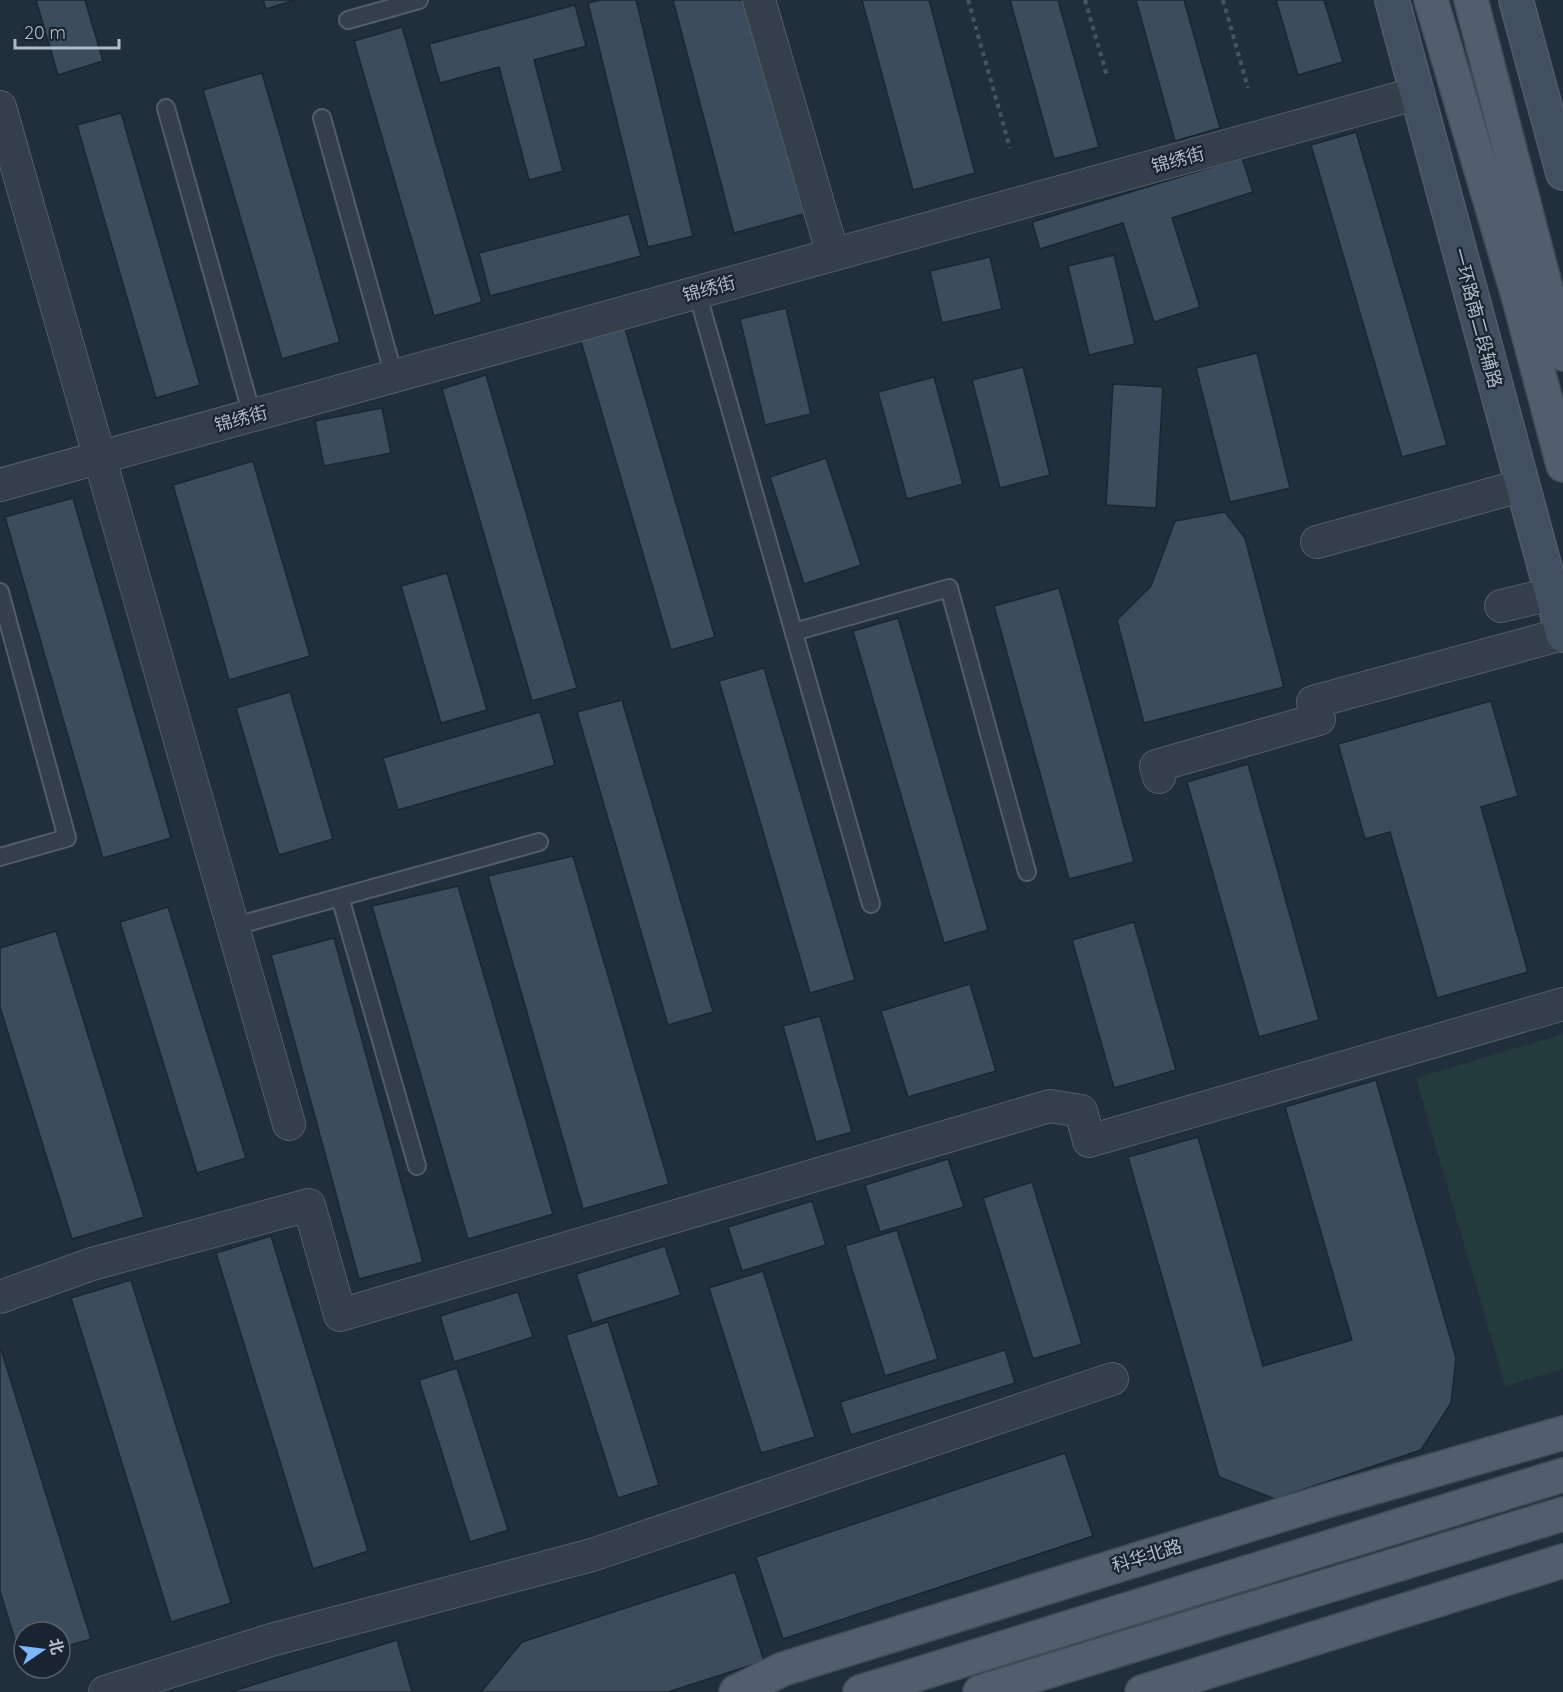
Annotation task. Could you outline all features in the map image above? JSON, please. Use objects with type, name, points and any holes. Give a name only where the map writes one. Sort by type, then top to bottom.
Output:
[{"type":"main road","name":"一环路南二段辅路","points":[[1392,0],[1419,93],[1521,486],[1563,634]]},
{"type":"main road","points":[[1431,0],[1519,299],[1563,465]]},
{"type":"main road","points":[[1471,0],[1563,354]]},
{"type":"main road","points":[[1516,0],[1563,173]]},
{"type":"main road","name":"科华北路","points":[[736,1692],[783,1669],[1323,1502],[1563,1433]]},
{"type":"main road","points":[[860,1692],[1563,1475]]},
{"type":"main road","points":[[980,1692],[1563,1514]]},
{"type":"main road","points":[[1142,1692],[1563,1561]]},
{"type":"street","points":[[759,0],[833,255]]},
{"type":"street","name":"锦绣街","points":[[0,485],[1419,93]]},
{"type":"street","points":[[0,107],[289,1125]]},
{"type":"street","points":[[1317,542],[1521,486]]},
{"type":"street","points":[[1501,606],[1551,594]]},
{"type":"street","points":[[1159,777],[1156,766],[1319,719],[1313,702],[1563,634]]},
{"type":"street","points":[[0,1296],[92,1264],[309,1205],[340,1315],[1050,1106],[1081,1111],[1089,1141],[1563,1004]]},
{"type":"street","points":[[105,1692],[271,1640],[592,1555],[1112,1379]]},
{"type":"lane","points":[[348,20],[419,0]]},
{"type":"lane","points":[[166,108],[252,415]]},
{"type":"lane","points":[[322,118],[394,376]]},
{"type":"lane","points":[[698,292],[871,904]]},
{"type":"lane","points":[[794,632],[949,588],[1027,872]]},
{"type":"lane","points":[[0,592],[67,838],[0,857]]},
{"type":"lane","points":[[232,927],[539,842]]},
{"type":"lane","points":[[340,897],[417,1166]]},
{"type":"path","points":[[968,0],[1010,148]]},
{"type":"path","points":[[1085,0],[1107,76]]},
{"type":"path","points":[[1223,0],[1248,88]]},
{"type":"green space","points":[[1563,1034],[1563,1369],[1505,1386],[1416,1078]]},
{"type":"building","points":[[36,0],[85,0],[103,61],[58,75]]},
{"type":"building","points":[[263,0],[295,0],[266,9]]},
{"type":"building","points":[[601,0],[636,0],[693,236],[648,247],[588,3]]},
{"type":"building","points":[[673,0],[747,0],[804,214],[734,233]]},
{"type":"building","points":[[862,0],[929,0],[975,173],[913,190]]},
{"type":"building","points":[[1010,0],[1058,0],[1099,147],[1054,159]]},
{"type":"building","points":[[1136,0],[1184,0],[1220,128],[1175,141]]},
{"type":"building","points":[[1276,0],[1324,0],[1343,62],[1298,75]]},
{"type":"building","points":[[575,5],[586,46],[534,60],[563,171],[529,180],[499,67],[440,83],[429,44]]},
{"type":"building","points":[[402,27],[482,302],[434,316],[354,41]]},
{"type":"building","points":[[262,73],[340,342],[282,359],[203,90]]},
{"type":"building","points":[[121,113],[200,385],[156,398],[77,125]]},
{"type":"building","points":[[1356,132],[1447,445],[1402,457],[1311,145]]},
{"type":"building","points":[[1242,158],[1253,192],[1172,218],[1200,307],[1154,322],[1123,223],[1040,249],[1032,222]]},
{"type":"building","points":[[629,214],[641,256],[490,296],[479,253]]},
{"type":"building","points":[[1114,255],[1135,344],[1089,355],[1068,266]]},
{"type":"building","points":[[990,257],[1002,309],[942,323],[930,271]]},
{"type":"building","points":[[786,308],[811,414],[765,425],[740,319]]},
{"type":"building","points":[[624,325],[715,637],[671,650],[580,338]]},
{"type":"building","points":[[1257,353],[1290,488],[1230,502],[1196,368]]},
{"type":"building","points":[[1023,367],[1050,475],[1000,488],[972,380]]},
{"type":"building","points":[[486,375],[577,688],[532,701],[442,389]]},
{"type":"building","points":[[934,377],[963,484],[907,499],[878,392]]},
{"type":"building","points":[[1113,384],[1163,387],[1156,508],[1106,505]]},
{"type":"building","points":[[382,408],[391,453],[324,466],[315,421]]},
{"type":"building","points":[[826,458],[861,565],[804,584],[770,477]]},
{"type":"building","points":[[253,461],[310,656],[229,680],[173,485]]},
{"type":"building","points":[[73,498],[171,838],[103,858],[5,517]]},
{"type":"building","points":[[1225,512],[1245,538],[1284,687],[1144,723],[1117,620],[1151,586],[1175,521]]},
{"type":"building","points":[[447,573],[487,710],[441,723],[401,586]]},
{"type":"building","points":[[1059,588],[1134,862],[1069,879],[994,606]]},
{"type":"building","points":[[898,618],[988,930],[944,943],[853,631]]},
{"type":"building","points":[[764,668],[855,980],[810,993],[719,681]]},
{"type":"building","points":[[290,692],[333,839],[279,855],[236,708]]},
{"type":"building","points":[[622,700],[713,1012],[668,1025],[577,712]]},
{"type":"building","points":[[1491,701],[1518,796],[1481,807],[1528,972],[1437,998],[1390,832],[1365,839],[1338,744]]},
{"type":"building","points":[[540,712],[555,765],[398,810],[383,758]]},
{"type":"building","points":[[1248,764],[1319,1020],[1259,1037],[1187,782]]},
{"type":"building","points":[[573,856],[669,1184],[583,1209],[488,876]]},
{"type":"building","points":[[458,886],[553,1214],[468,1239],[372,906]]},
{"type":"building","points":[[168,907],[246,1158],[197,1173],[120,922]]},
{"type":"building","points":[[1134,922],[1176,1070],[1114,1088],[1072,940]]},
{"type":"building","points":[[56,931],[144,1217],[72,1239],[0,1007],[0,948]]},
{"type":"building","points":[[334,938],[423,1262],[359,1279],[271,955]]},
{"type":"building","points":[[970,984],[996,1071],[908,1097],[881,1011]]},
{"type":"building","points":[[820,1016],[852,1132],[816,1142],[783,1026]]},
{"type":"building","points":[[1376,1080],[1456,1358],[1451,1403],[1421,1450],[1275,1499],[1219,1477],[1128,1157],[1198,1137],[1263,1366],[1352,1340],[1285,1107]]},
{"type":"building","points":[[948,1159],[964,1207],[880,1232],[865,1185]]},
{"type":"building","points":[[1032,1182],[1082,1344],[1033,1359],[983,1198]]},
{"type":"building","points":[[812,1201],[826,1245],[742,1271],[728,1227]]},
{"type":"building","points":[[897,1230],[938,1359],[885,1376],[845,1246]]},
{"type":"building","points":[[271,1236],[368,1551],[313,1569],[216,1253]]},
{"type":"building","points":[[665,1246],[681,1295],[592,1323],[576,1274]]},
{"type":"building","points":[[763,1271],[815,1437],[761,1453],[709,1288]]},
{"type":"building","points":[[131,1280],[231,1603],[171,1622],[71,1298]]},
{"type":"building","points":[[518,1292],[533,1337],[454,1362],[440,1316]]},
{"type":"building","points":[[608,1322],[659,1485],[618,1498],[566,1335]]},
{"type":"building","points":[[0,1346],[91,1639],[72,1645],[72,1620],[12,1620],[12,1630],[0,1591]]},
{"type":"building","points":[[1005,1350],[1015,1383],[851,1435],[840,1402]]},
{"type":"building","points":[[457,1368],[508,1530],[470,1542],[419,1380]]},
{"type":"building","points":[[1065,1453],[1093,1536],[783,1639],[756,1557]]},
{"type":"building","points":[[735,1572],[764,1661],[668,1692],[481,1692],[522,1642]]},
{"type":"building","points":[[397,1640],[412,1692],[230,1692]]}]
